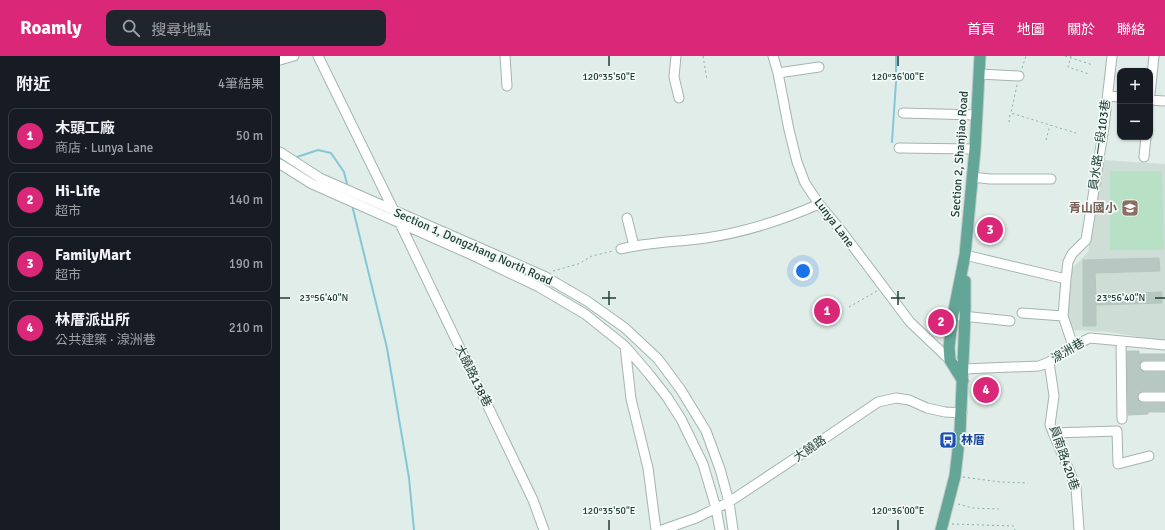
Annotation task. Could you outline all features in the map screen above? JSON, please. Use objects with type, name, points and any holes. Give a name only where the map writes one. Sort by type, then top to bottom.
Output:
[{"type":"main road","name":"Section 2, Shanjiao Road","points":[[942,527],[955,476],[962,412],[965,255],[975,149],[980,56]]},
{"type":"main road","name":"Section 2, Shanjiao Road","points":[[950,360],[949,347],[953,315],[965,255]]},
{"type":"main road","points":[[950,360],[962,380]]},
{"type":"street","points":[[280,60],[294,56]]},
{"type":"street","name":"大饒路138巷","points":[[318,56],[533,500],[544,530]]},
{"type":"street","points":[[505,56],[507,86]]},
{"type":"street","points":[[676,56],[674,77],[679,98]]},
{"type":"street","name":"Lunya Lane","points":[[773,56],[778,73],[787,124],[797,162],[805,182],[819,204],[910,322],[950,360]]},
{"type":"street","name":"員水路一段103巷","points":[[1073,346],[1063,316],[1068,262],[1072,254],[1086,240],[1104,127],[1112,56]]},
{"type":"street","points":[[1153,68],[1154,56]]},
{"type":"street","points":[[778,73],[818,67]]},
{"type":"street","points":[[979,74],[1019,76]]},
{"type":"street","points":[[1108,96],[1117,97]]},
{"type":"street","points":[[1153,100],[1165,101]]},
{"type":"street","points":[[903,113],[976,115]]},
{"type":"street","points":[[1144,157],[1146,140]]},
{"type":"street","points":[[899,148],[975,149]]},
{"type":"street","name":"Section 1, Dongzhang North Road","points":[[280,152],[320,178],[544,276],[587,301],[626,328],[658,359],[681,390],[706,432],[720,469],[729,502],[733,530]]},
{"type":"street","name":"Section 1, Dongzhang North Road","points":[[280,164],[312,184],[472,255],[539,287],[585,314],[625,346],[667,397],[681,419],[702,464],[716,508],[720,530]]},
{"type":"street","points":[[972,177],[990,179],[1051,179]]},
{"type":"street","points":[[621,249],[634,246],[706,238],[740,231],[792,216],[819,204]]},
{"type":"street","points":[[627,218],[634,246]]},
{"type":"street","points":[[965,255],[1066,279]]},
{"type":"street","points":[[1022,313],[1063,316]]},
{"type":"street","points":[[953,315],[1010,321]]},
{"type":"street","name":"湶洲巷","points":[[963,369],[1039,366],[1049,362],[1073,346],[1090,338],[1165,345]]},
{"type":"street","points":[[1121,341],[1122,419]]},
{"type":"street","points":[[625,346],[631,399],[648,468],[656,530]]},
{"type":"street","points":[[950,360],[963,369]]},
{"type":"street","name":"員南路420巷","points":[[1049,362],[1054,396],[1050,425],[1076,487],[1079,530]]},
{"type":"street","points":[[1145,366],[1165,366]]},
{"type":"street","points":[[1143,397],[1165,397]]},
{"type":"street","name":"大饒路","points":[[662,530],[696,518],[729,502],[878,402],[896,398],[909,400],[927,408],[945,412],[962,412]]},
{"type":"street","points":[[1053,433],[1117,432],[1118,464],[1149,456]]},
{"type":"path","points":[[703,56],[706,80]]},
{"type":"path","points":[[1009,122],[1019,76],[1026,56]]},
{"type":"path","points":[[1065,56],[1093,65]]},
{"type":"path","points":[[1071,57],[1068,67],[1089,74]]},
{"type":"path","points":[[1011,113],[1076,133]]},
{"type":"path","points":[[1046,140],[1050,125]]},
{"type":"path","points":[[553,271],[578,264],[592,256],[621,249]]},
{"type":"path","points":[[850,306],[883,287]]},
{"type":"path","points":[[955,476],[1000,482],[1028,482]]},
{"type":"path","points":[[948,502],[972,508],[999,509]]},
{"type":"path","points":[[942,527],[1014,526],[1015,530]]},
{"type":"shaded area","name":"青山國小","points":[[1103,160],[1165,164],[1165,341],[1109,332],[1073,330],[1067,316],[1070,271],[1088,252]]},
{"type":"green space","points":[[1110,171],[1162,171],[1164,250],[1110,250]]},
{"type":"building","points":[[1159,258],[1160,271],[1095,273],[1096,295],[1162,292],[1162,303],[1096,305],[1096,326],[1083,326],[1083,260]]},
{"type":"building","points":[[1127,351],[1139,351],[1139,354],[1165,354],[1165,360],[1145,360],[1140,363],[1139,366],[1140,369],[1145,372],[1165,372],[1165,391],[1143,391],[1138,394],[1137,397],[1138,400],[1143,403],[1165,403],[1165,412],[1148,412],[1148,414],[1128,415]]},
{"type":"waterway","points":[[892,142],[896,82],[896,56]]},
{"type":"waterway","points":[[294,158],[318,150],[331,153],[344,172],[348,188]]},
{"type":"waterway","points":[[352,205],[387,348],[409,478],[414,530]]},
{"type":"place","name":"青山國小","points":[[1130,208]]},
{"type":"place","name":"FamilyMart","points":[[990,230]]},
{"type":"place","name":"木頭工廠","points":[[827,311]]},
{"type":"place","name":"Hi-Life","points":[[941,322]]},
{"type":"place","name":"林厝派出所","points":[[986,390]]},
{"type":"place","name":"林厝","points":[[948,440]]}]
